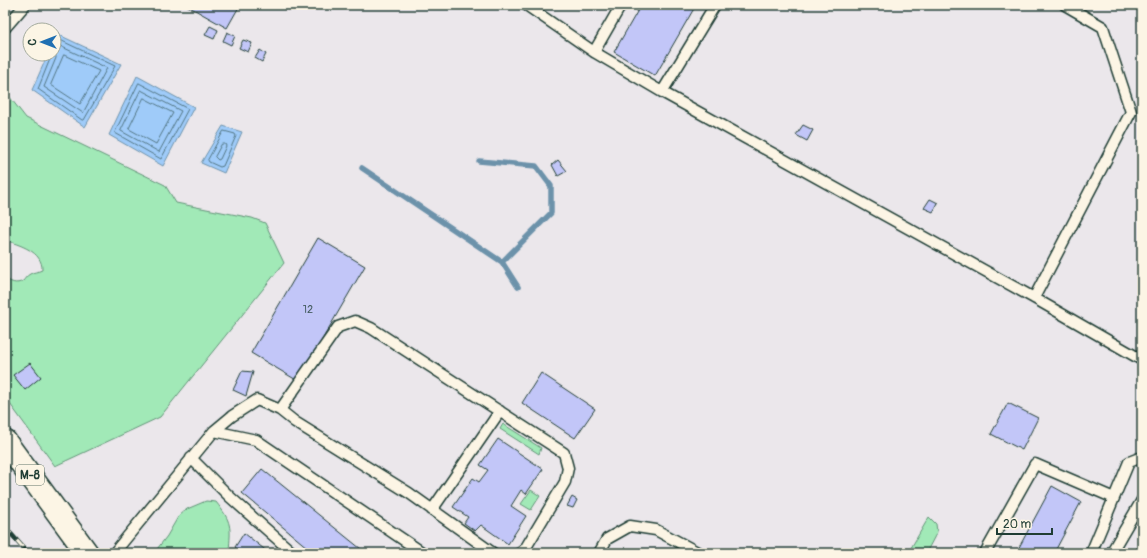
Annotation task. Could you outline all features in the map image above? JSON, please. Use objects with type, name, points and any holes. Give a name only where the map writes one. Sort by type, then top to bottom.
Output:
[{"type":"main road","name":"М-8","points":[[5,441],[86,553]]},
{"type":"lane","points":[[5,28],[25,5]]},
{"type":"lane","points":[[526,5],[594,52],[662,92],[1034,298],[1142,360]]},
{"type":"lane","points":[[594,52],[620,5]]},
{"type":"lane","points":[[662,92],[716,5]]},
{"type":"lane","points":[[1034,298],[1131,112],[1103,27],[1065,5]]},
{"type":"lane","points":[[280,410],[338,327],[355,321],[371,328],[564,453],[568,468],[565,482],[525,549],[520,553]]},
{"type":"lane","points":[[114,553],[214,431],[232,416],[257,400],[280,410],[295,422],[409,493],[493,553]]},
{"type":"lane","points":[[432,510],[500,412]]},
{"type":"lane","points":[[214,431],[256,440],[423,553]]},
{"type":"lane","points":[[1090,553],[1129,462],[1142,457]]},
{"type":"lane","points":[[191,458],[230,497],[293,553]]},
{"type":"lane","points":[[985,553],[1035,464],[1114,498]]},
{"type":"lane","points":[[1111,553],[1142,500]]},
{"type":"lane","points":[[599,553],[607,539],[630,526],[656,530],[698,553]]},
{"type":"green space","points":[[5,91],[26,118],[165,185],[176,203],[252,218],[265,223],[284,263],[160,417],[55,466],[5,397],[5,278],[11,282],[18,283],[23,281],[31,273],[42,270],[39,258],[34,253],[5,240]]},
{"type":"green space","points":[[503,424],[541,448],[539,454],[500,429]]},
{"type":"green space","points":[[531,490],[540,496],[531,510],[521,504]]},
{"type":"green space","points":[[206,501],[216,502],[228,520],[230,530],[229,551],[231,553],[154,553],[167,536],[178,517],[187,509]]},
{"type":"green space","points":[[929,517],[936,524],[937,532],[926,553],[908,553]]},
{"type":"water","points":[[62,36],[121,64],[85,127],[32,90],[44,62],[62,62]]},
{"type":"water","points":[[137,76],[194,107],[163,166],[109,135]]},
{"type":"water","points":[[223,126],[242,132],[224,173],[201,163]]},
{"type":"building","points":[[186,5],[240,5],[227,28]]},
{"type":"building","points":[[641,5],[696,5],[655,76],[614,52]]},
{"type":"building","points":[[210,26],[218,30],[214,39],[205,35]]},
{"type":"building","points":[[227,32],[235,36],[231,45],[223,41]]},
{"type":"building","points":[[243,40],[252,43],[248,52],[239,48]]},
{"type":"building","points":[[260,50],[266,54],[262,62],[255,58]]},
{"type":"building","points":[[803,125],[813,130],[807,141],[796,135]]},
{"type":"building","points":[[558,160],[567,171],[558,176],[552,165]]},
{"type":"building","points":[[930,199],[938,203],[933,212],[924,208]]},
{"type":"building","points":[[318,238],[365,266],[298,381],[251,353]]},
{"type":"building","points":[[30,363],[41,377],[25,390],[13,375]]},
{"type":"building","points":[[242,371],[253,372],[246,396],[233,390]]},
{"type":"building","points":[[541,373],[595,409],[575,438],[522,403]]},
{"type":"building","points":[[1008,403],[1038,418],[1022,450],[991,434]]},
{"type":"building","points":[[498,439],[543,469],[526,494],[521,490],[511,506],[526,516],[508,544],[481,525],[475,531],[464,523],[468,517],[453,507],[473,478],[479,482],[488,470],[480,465]]},
{"type":"building","points":[[262,469],[366,553],[314,553],[242,493]]},
{"type":"building","points":[[1052,486],[1081,502],[1054,553],[1016,553]]},
{"type":"building","points":[[572,497],[577,500],[573,508],[567,506]]},
{"type":"building","points":[[244,533],[269,553],[242,553],[235,547]]},
{"type":"waterway","points":[[479,161],[536,166],[551,186],[551,213],[502,262]]},
{"type":"waterway","points":[[362,168],[502,262],[518,287]]},
{"type":"railway","points":[[1137,5],[1142,8]]},
{"type":"railway","points":[[5,527],[28,553]]}]
